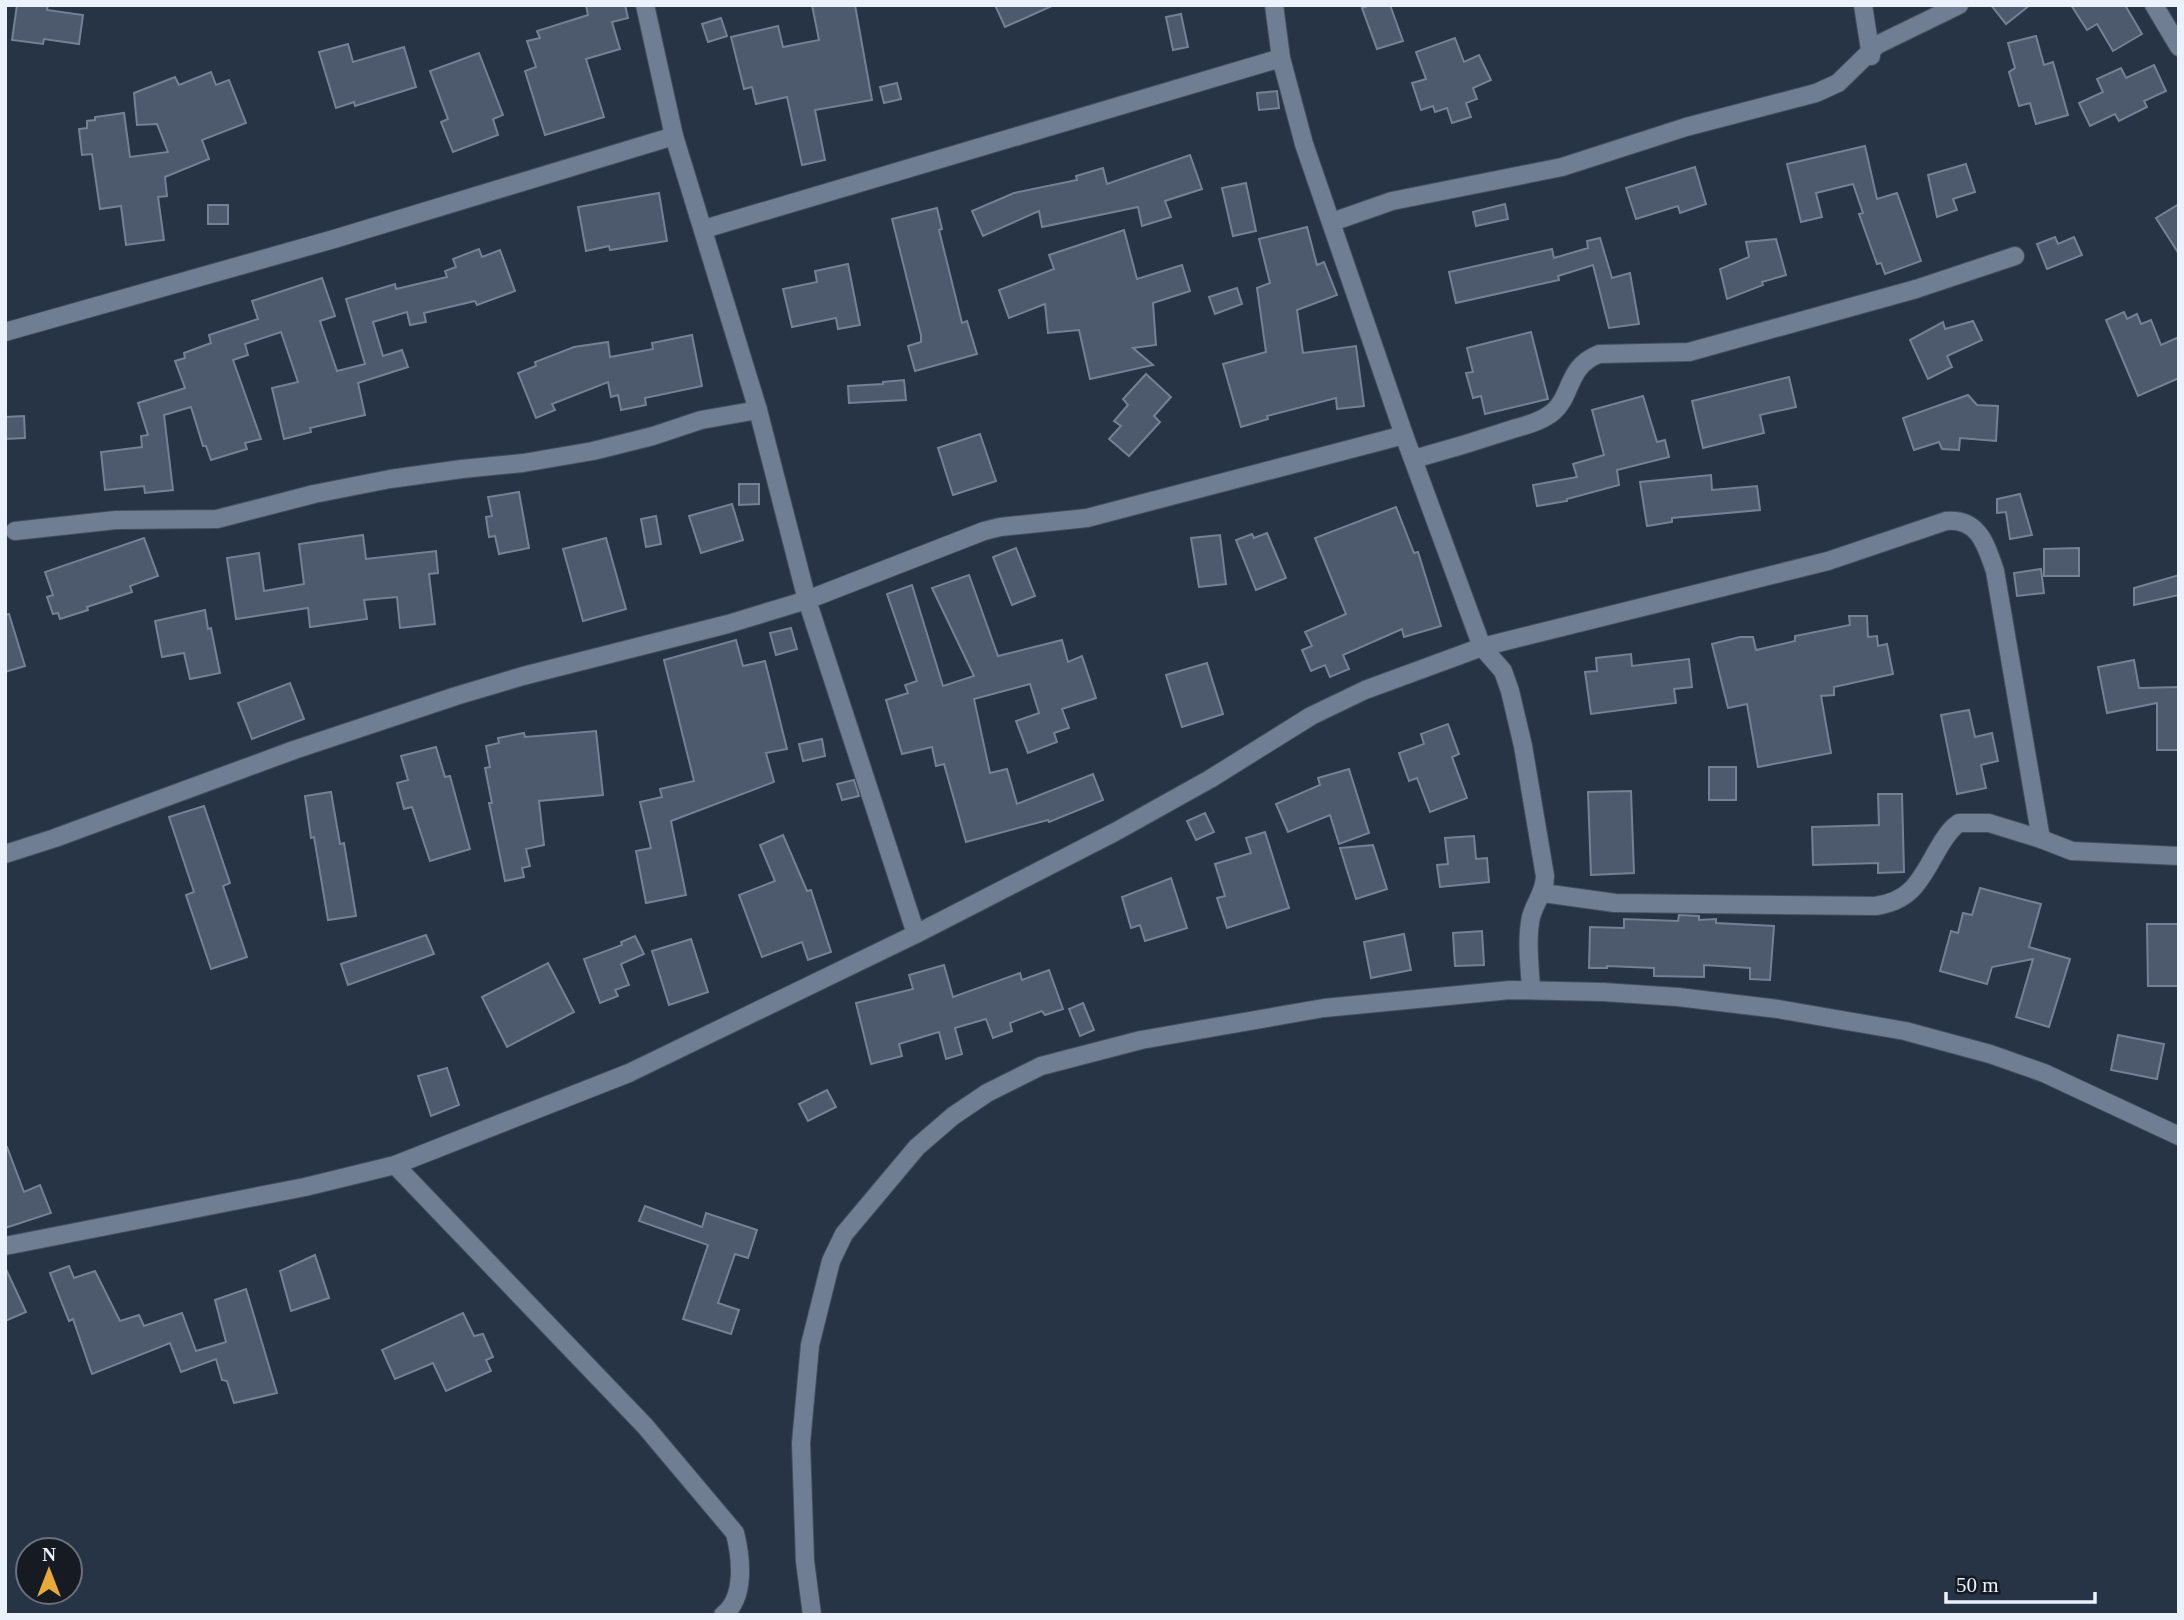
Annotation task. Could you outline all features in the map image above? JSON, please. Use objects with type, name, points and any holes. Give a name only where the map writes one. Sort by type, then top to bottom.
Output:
[{"type":"street","points":[[645,5],[674,136],[758,410],[807,600],[916,934]]},
{"type":"street","points":[[1274,5],[1281,58],[1304,144],[1404,435],[1482,647],[1503,671],[1524,746],[1544,869],[1543,893],[1532,911],[1529,928],[1531,990]]},
{"type":"street","points":[[1863,5],[1871,53]]},
{"type":"street","points":[[1332,222],[1392,201],[1562,167],[1686,127],[1816,93],[1839,83],[1871,53],[1959,5]]},
{"type":"street","points":[[2154,5],[2179,47]]},
{"type":"street","points":[[704,229],[1281,58]]},
{"type":"street","points":[[5,332],[334,239],[674,136]]},
{"type":"street","points":[[1414,459],[1475,442],[1551,414],[1559,407],[1577,371],[1591,357],[1599,354],[1689,352],[1916,289],[2015,256]]},
{"type":"street","points":[[15,531],[116,520],[217,519],[314,494],[390,479],[523,463],[593,450],[653,436],[701,420],[758,410]]},
{"type":"street","points":[[5,853],[55,838],[294,750],[456,696],[523,676],[728,624],[807,600],[984,531],[1087,518],[1404,435]]},
{"type":"street","points":[[5,1246],[110,1223],[305,1187],[395,1165],[629,1073],[916,934],[1115,832],[1210,779],[1311,716],[1365,690],[1482,647],[1828,561],[1946,521],[1965,522],[1980,536],[1994,571],[2041,839]]},
{"type":"street","points":[[1543,893],[1615,904],[1888,905],[1906,896],[1948,833],[1959,823],[1989,823],[2072,851],[2179,856]]},
{"type":"street","points":[[812,1615],[805,1561],[801,1443],[810,1345],[831,1261],[844,1234],[917,1147],[953,1115],[987,1093],[1041,1066],[1141,1040],[1324,1008],[1531,990],[1678,997],[1905,1031],[2044,1073],[2179,1136]]},
{"type":"street","points":[[395,1165],[645,1426],[735,1533],[741,1556],[740,1582],[729,1610],[723,1615]]},
{"type":"building","points":[[17,5],[48,5],[47,10],[83,15],[79,44],[44,39],[43,44],[12,40]]},
{"type":"building","points":[[586,5],[625,5],[628,18],[612,22],[620,49],[586,59],[604,117],[545,135],[525,71],[536,67],[527,41],[540,38],[537,31],[588,15]]},
{"type":"building","points":[[812,5],[855,5],[872,100],[815,110],[825,160],[802,165],[787,97],[756,104],[752,87],[744,89],[731,37],[778,26],[783,47],[819,40]]},
{"type":"building","points":[[995,5],[1054,5],[1005,27]]},
{"type":"building","points":[[1390,5],[1403,41],[1377,49],[1362,8]]},
{"type":"building","points":[[1991,5],[2030,5],[2006,24]]},
{"type":"building","points":[[2071,5],[2125,5],[2142,34],[2113,51],[2097,24],[2087,30]]},
{"type":"building","points":[[1181,14],[1188,47],[1173,50],[1166,17]]},
{"type":"building","points":[[721,18],[727,36],[708,42],[702,24]]},
{"type":"building","points":[[2036,36],[2044,65],[2053,62],[2068,115],[2036,124],[2030,103],[2019,106],[2009,72],[2015,68],[2008,43]]},
{"type":"building","points":[[1455,38],[1464,62],[1479,55],[1491,80],[1473,88],[1477,99],[1466,103],[1471,117],[1452,123],[1447,108],[1435,112],[1433,106],[1421,110],[1412,83],[1426,79],[1416,52]]},
{"type":"building","points":[[348,44],[353,62],[404,47],[416,87],[355,106],[354,102],[336,108],[319,52]]},
{"type":"building","points":[[479,53],[503,115],[493,119],[498,135],[453,152],[441,122],[448,119],[430,71]]},
{"type":"building","points":[[2154,65],[2166,91],[2144,101],[2147,107],[2119,121],[2115,114],[2090,126],[2079,103],[2103,92],[2097,79],[2121,68],[2126,78]]},
{"type":"building","points":[[211,72],[216,85],[229,80],[246,123],[202,140],[209,159],[165,177],[167,196],[158,197],[164,240],[126,245],[121,206],[100,209],[92,154],[82,155],[79,129],[87,128],[87,121],[95,120],[95,117],[124,113],[130,157],[168,152],[157,124],[137,125],[134,93],[175,77],[179,85]]},
{"type":"building","points":[[897,83],[901,99],[884,103],[880,87]]},
{"type":"building","points":[[1277,91],[1279,108],[1259,110],[1257,93]]},
{"type":"building","points":[[1865,146],[1877,199],[1897,193],[1921,261],[1885,274],[1881,263],[1877,264],[1859,214],[1863,213],[1853,184],[1816,193],[1822,217],[1801,222],[1787,164]]},
{"type":"building","points":[[1190,155],[1202,189],[1165,201],[1171,217],[1142,226],[1138,207],[1042,227],[1039,211],[983,236],[972,211],[1014,193],[1077,180],[1076,176],[1103,168],[1107,184]]},
{"type":"building","points":[[1966,164],[1975,192],[1953,199],[1957,210],[1937,217],[1928,175]]},
{"type":"building","points":[[1695,167],[1706,204],[1680,213],[1678,206],[1636,219],[1626,188]]},
{"type":"building","points":[[1246,183],[1256,231],[1233,236],[1222,188]]},
{"type":"building","points":[[659,193],[667,241],[610,250],[609,246],[586,251],[578,207]]},
{"type":"building","points":[[1505,204],[1508,219],[1476,226],[1473,212]]},
{"type":"building","points":[[2179,204],[2179,254],[2156,218]]},
{"type":"building","points":[[208,205],[228,205],[228,224],[208,224]]},
{"type":"building","points":[[937,208],[942,229],[939,230],[962,323],[967,321],[977,354],[915,371],[908,346],[921,342],[921,335],[892,219]]},
{"type":"building","points":[[1307,227],[1317,265],[1324,262],[1337,295],[1297,310],[1303,353],[1356,346],[1364,406],[1337,409],[1336,398],[1267,416],[1268,419],[1241,427],[1223,364],[1266,352],[1257,288],[1270,283],[1259,239]]},
{"type":"building","points":[[1124,230],[1137,279],[1182,265],[1190,291],[1153,303],[1156,345],[1133,348],[1153,365],[1090,379],[1079,330],[1048,333],[1045,304],[1009,318],[999,290],[1054,269],[1049,255]]},
{"type":"building","points":[[2055,237],[2058,244],[2074,237],[2082,255],[2047,269],[2037,244]]},
{"type":"building","points":[[1600,238],[1612,278],[1630,273],[1639,324],[1609,328],[1593,265],[1558,276],[1559,280],[1456,303],[1449,272],[1552,249],[1554,258],[1588,248],[1587,241]]},
{"type":"building","points":[[1776,239],[1786,275],[1762,282],[1763,285],[1727,299],[1720,269],[1749,257],[1746,242]]},
{"type":"building","points":[[479,249],[482,257],[500,250],[515,291],[477,305],[475,301],[424,313],[426,322],[410,325],[407,312],[373,322],[383,356],[402,350],[408,367],[358,383],[365,415],[310,428],[311,432],[284,439],[272,388],[298,382],[281,332],[245,344],[248,355],[233,360],[261,439],[245,443],[247,449],[211,460],[206,446],[203,446],[191,407],[164,415],[173,490],[145,493],[144,486],[105,490],[101,452],[142,447],[141,436],[148,435],[138,403],[185,388],[175,361],[185,358],[184,353],[211,343],[209,335],[258,319],[252,301],[322,278],[335,316],[320,321],[337,371],[365,364],[346,299],[395,284],[396,289],[447,277],[445,271],[456,267],[453,259]]},
{"type":"building","points":[[848,264],[860,325],[838,329],[836,318],[792,327],[783,289],[817,282],[815,271]]},
{"type":"building","points":[[1237,288],[1242,304],[1215,314],[1209,297]]},
{"type":"building","points":[[2124,312],[2127,319],[2137,314],[2141,324],[2151,320],[2161,345],[2179,337],[2179,378],[2138,396],[2106,320]]},
{"type":"building","points":[[1973,321],[1982,340],[1947,356],[1952,367],[1928,379],[1910,340],[1943,322],[1945,329]]},
{"type":"building","points":[[1531,332],[1548,399],[1485,414],[1481,396],[1473,398],[1466,373],[1473,372],[1467,348]]},
{"type":"building","points":[[692,335],[702,386],[645,398],[646,405],[621,410],[618,395],[611,397],[608,382],[552,404],[555,410],[536,418],[518,373],[536,366],[535,362],[574,347],[608,342],[610,357],[653,349],[652,343]]},
{"type":"building","points":[[1146,374],[1171,397],[1154,416],[1160,422],[1129,456],[1109,439],[1121,426],[1114,421],[1128,405],[1123,399]]},
{"type":"building","points":[[1789,377],[1796,407],[1760,415],[1764,433],[1703,448],[1692,401]]},
{"type":"building","points":[[904,380],[906,400],[849,403],[848,386]]},
{"type":"building","points":[[1968,395],[1977,405],[1998,406],[1996,441],[1960,438],[1959,450],[1942,449],[1939,442],[1914,450],[1903,418]]},
{"type":"building","points":[[1643,396],[1657,442],[1665,440],[1669,457],[1617,470],[1619,485],[1567,501],[1537,506],[1533,485],[1577,477],[1573,464],[1604,455],[1592,410]]},
{"type":"building","points":[[24,416],[25,438],[5,439],[5,417]]},
{"type":"building","points":[[980,434],[996,481],[953,495],[938,448]]},
{"type":"building","points":[[1711,475],[1712,490],[1757,486],[1760,510],[1672,518],[1672,522],[1647,526],[1640,482]]},
{"type":"building","points":[[739,484],[759,484],[759,504],[739,505]]},
{"type":"building","points":[[519,492],[529,548],[499,554],[495,536],[489,537],[486,517],[492,516],[488,497]]},
{"type":"building","points":[[2020,494],[2032,535],[2010,539],[2006,512],[1997,513],[1997,499]]},
{"type":"building","points":[[732,504],[743,540],[701,553],[689,516]]},
{"type":"building","points":[[1396,507],[1414,553],[1418,552],[1441,626],[1404,637],[1402,629],[1343,655],[1349,669],[1330,677],[1325,665],[1311,671],[1302,650],[1312,646],[1305,632],[1346,614],[1315,538]]},
{"type":"building","points":[[656,516],[661,544],[646,547],[641,519]]},
{"type":"building","points":[[1267,533],[1286,578],[1256,590],[1236,540],[1252,534],[1254,538]]},
{"type":"building","points":[[363,535],[366,559],[436,551],[438,573],[429,574],[435,624],[400,628],[397,597],[364,600],[367,619],[310,627],[308,608],[236,619],[227,558],[259,553],[264,591],[304,584],[299,544]]},
{"type":"building","points":[[1220,535],[1226,584],[1199,587],[1191,538]]},
{"type":"building","points":[[144,538],[158,576],[130,586],[132,592],[87,607],[88,610],[60,619],[58,613],[53,614],[47,597],[53,595],[45,572]]},
{"type":"building","points":[[606,538],[626,609],[583,621],[563,549]]},
{"type":"building","points":[[1016,548],[1035,596],[1012,605],[993,557]]},
{"type":"building","points":[[2079,548],[2079,576],[2044,576],[2044,549]]},
{"type":"building","points":[[2041,569],[2044,593],[2017,596],[2014,573]]},
{"type":"building","points":[[969,575],[998,656],[1062,640],[1068,662],[1082,656],[1096,698],[1062,709],[1069,728],[1054,733],[1057,742],[1028,753],[1016,721],[1039,713],[1030,684],[974,699],[990,773],[1007,769],[1017,804],[1093,774],[1103,800],[1049,822],[1048,820],[966,842],[944,764],[936,766],[932,747],[902,754],[886,700],[908,693],[905,685],[917,681],[887,594],[912,585],[943,686],[974,676],[932,588]]},
{"type":"building","points":[[2179,575],[2179,595],[2134,605],[2134,588]]},
{"type":"building","points":[[205,610],[220,673],[190,679],[184,653],[162,657],[155,621]]},
{"type":"building","points":[[9,614],[25,666],[5,672],[5,615]]},
{"type":"building","points":[[1849,616],[1867,616],[1868,637],[1877,636],[1878,646],[1887,644],[1893,674],[1834,687],[1834,695],[1821,696],[1831,753],[1758,767],[1747,704],[1728,708],[1712,644],[1740,637],[1753,637],[1756,650],[1795,641],[1795,636],[1850,625]]},
{"type":"building","points":[[791,628],[797,649],[776,655],[770,633]]},
{"type":"building","points":[[736,640],[743,666],[765,661],[787,749],[766,753],[774,782],[671,821],[686,895],[646,903],[636,851],[651,848],[640,802],[662,797],[660,789],[694,781],[664,660]]},
{"type":"building","points":[[1631,654],[1632,666],[1689,659],[1692,687],[1674,689],[1676,703],[1591,714],[1585,672],[1597,671],[1596,658]]},
{"type":"building","points":[[2134,660],[2139,688],[2179,687],[2179,750],[2157,750],[2157,703],[2107,713],[2098,667]]},
{"type":"building","points":[[1207,663],[1223,714],[1182,727],[1166,675]]},
{"type":"building","points":[[290,683],[304,719],[252,739],[238,703]]},
{"type":"building","points":[[1969,710],[1975,737],[1992,733],[1998,761],[1981,765],[1986,788],[1957,794],[1941,715]]},
{"type":"building","points":[[1448,724],[1459,754],[1452,757],[1467,798],[1430,812],[1417,778],[1409,781],[1399,753],[1424,744],[1421,734]]},
{"type":"building","points":[[596,731],[603,795],[539,801],[544,845],[526,849],[530,866],[522,868],[524,877],[505,881],[489,803],[492,803],[485,768],[490,767],[486,746],[499,743],[498,738],[524,733],[525,737]]},
{"type":"building","points":[[822,739],[825,756],[803,761],[799,744]]},
{"type":"building","points":[[436,747],[445,777],[450,776],[470,849],[430,861],[412,807],[404,809],[397,783],[408,780],[401,756]]},
{"type":"building","points":[[1709,767],[1736,767],[1736,800],[1709,800]]},
{"type":"building","points":[[1349,769],[1369,833],[1339,844],[1330,815],[1288,832],[1276,804],[1320,785],[1318,778]]},
{"type":"building","points":[[854,780],[859,796],[842,800],[837,784]]},
{"type":"building","points":[[1631,791],[1634,873],[1591,875],[1588,792]]},
{"type":"building","points":[[331,792],[340,844],[344,843],[356,916],[328,920],[305,796]]},
{"type":"building","points":[[1878,794],[1902,794],[1904,872],[1878,873],[1878,863],[1813,865],[1812,827],[1879,825]]},
{"type":"building","points":[[204,806],[230,883],[223,886],[247,957],[211,969],[186,895],[194,892],[169,817]]},
{"type":"building","points":[[1205,813],[1214,832],[1196,840],[1187,821]]},
{"type":"building","points":[[1265,832],[1289,908],[1227,928],[1217,898],[1225,896],[1215,864],[1251,853],[1246,838]]},
{"type":"building","points":[[783,835],[807,891],[811,890],[831,952],[808,960],[802,942],[762,957],[739,895],[775,881],[760,845]]},
{"type":"building","points":[[1474,836],[1476,859],[1487,858],[1489,882],[1440,887],[1437,865],[1448,864],[1445,838]]},
{"type":"building","points":[[1373,845],[1387,889],[1356,899],[1340,848]]},
{"type":"building","points":[[1171,878],[1187,928],[1145,941],[1140,925],[1131,928],[1122,897]]},
{"type":"building","points":[[1980,888],[2041,904],[2029,947],[2070,959],[2049,1027],[2016,1017],[2033,959],[1992,967],[1987,984],[1940,971],[1951,931],[1958,933],[1963,913],[1972,915]]},
{"type":"building","points":[[1679,915],[1699,916],[1699,920],[1716,919],[1716,923],[1774,926],[1770,980],[1750,979],[1750,968],[1704,965],[1704,977],[1654,976],[1654,968],[1589,968],[1590,927],[1624,928],[1624,919],[1678,921]]},
{"type":"building","points":[[2147,924],[2179,924],[2179,986],[2148,986]]},
{"type":"building","points":[[1482,931],[1484,965],[1455,966],[1453,933]]},
{"type":"building","points":[[1404,934],[1411,970],[1371,978],[1364,942]]},
{"type":"building","points":[[426,935],[434,954],[348,985],[341,964]]},
{"type":"building","points":[[635,936],[644,954],[621,964],[629,985],[615,990],[618,996],[600,1003],[584,959],[622,945],[621,942]]},
{"type":"building","points":[[691,939],[708,992],[669,1005],[652,951]]},
{"type":"building","points":[[548,963],[574,1012],[507,1047],[482,997]]},
{"type":"building","points":[[944,965],[953,997],[1020,973],[1022,980],[1049,970],[1063,1009],[1045,1015],[1042,1011],[1010,1023],[1012,1031],[993,1038],[986,1019],[955,1028],[962,1054],[946,1059],[939,1032],[899,1044],[902,1056],[871,1064],[856,1003],[913,989],[909,975]]},
{"type":"building","points":[[1083,1003],[1094,1030],[1080,1036],[1069,1009]]},
{"type":"building","points":[[2118,1035],[2164,1044],[2157,1079],[2111,1070]]},
{"type":"building","points":[[447,1068],[459,1105],[431,1116],[418,1076]]},
{"type":"building","points":[[827,1090],[836,1107],[808,1121],[799,1104]]},
{"type":"building","points":[[5,1147],[24,1192],[40,1185],[51,1213],[5,1228]]},
{"type":"building","points":[[645,1206],[702,1227],[706,1213],[757,1230],[748,1258],[735,1254],[718,1303],[739,1310],[731,1334],[683,1319],[708,1245],[639,1221]]},
{"type":"building","points":[[315,1255],[329,1298],[291,1311],[280,1271]]},
{"type":"building","points":[[69,1266],[74,1278],[95,1271],[120,1321],[139,1315],[144,1326],[182,1313],[196,1351],[226,1342],[215,1300],[246,1289],[277,1393],[234,1403],[227,1381],[222,1380],[216,1359],[181,1372],[170,1343],[92,1374],[73,1319],[69,1321],[50,1273]]},
{"type":"building","points":[[5,1267],[26,1312],[5,1321]]},
{"type":"building","points":[[463,1313],[474,1336],[483,1334],[493,1357],[486,1360],[491,1371],[446,1391],[433,1363],[395,1379],[382,1350]]}]
